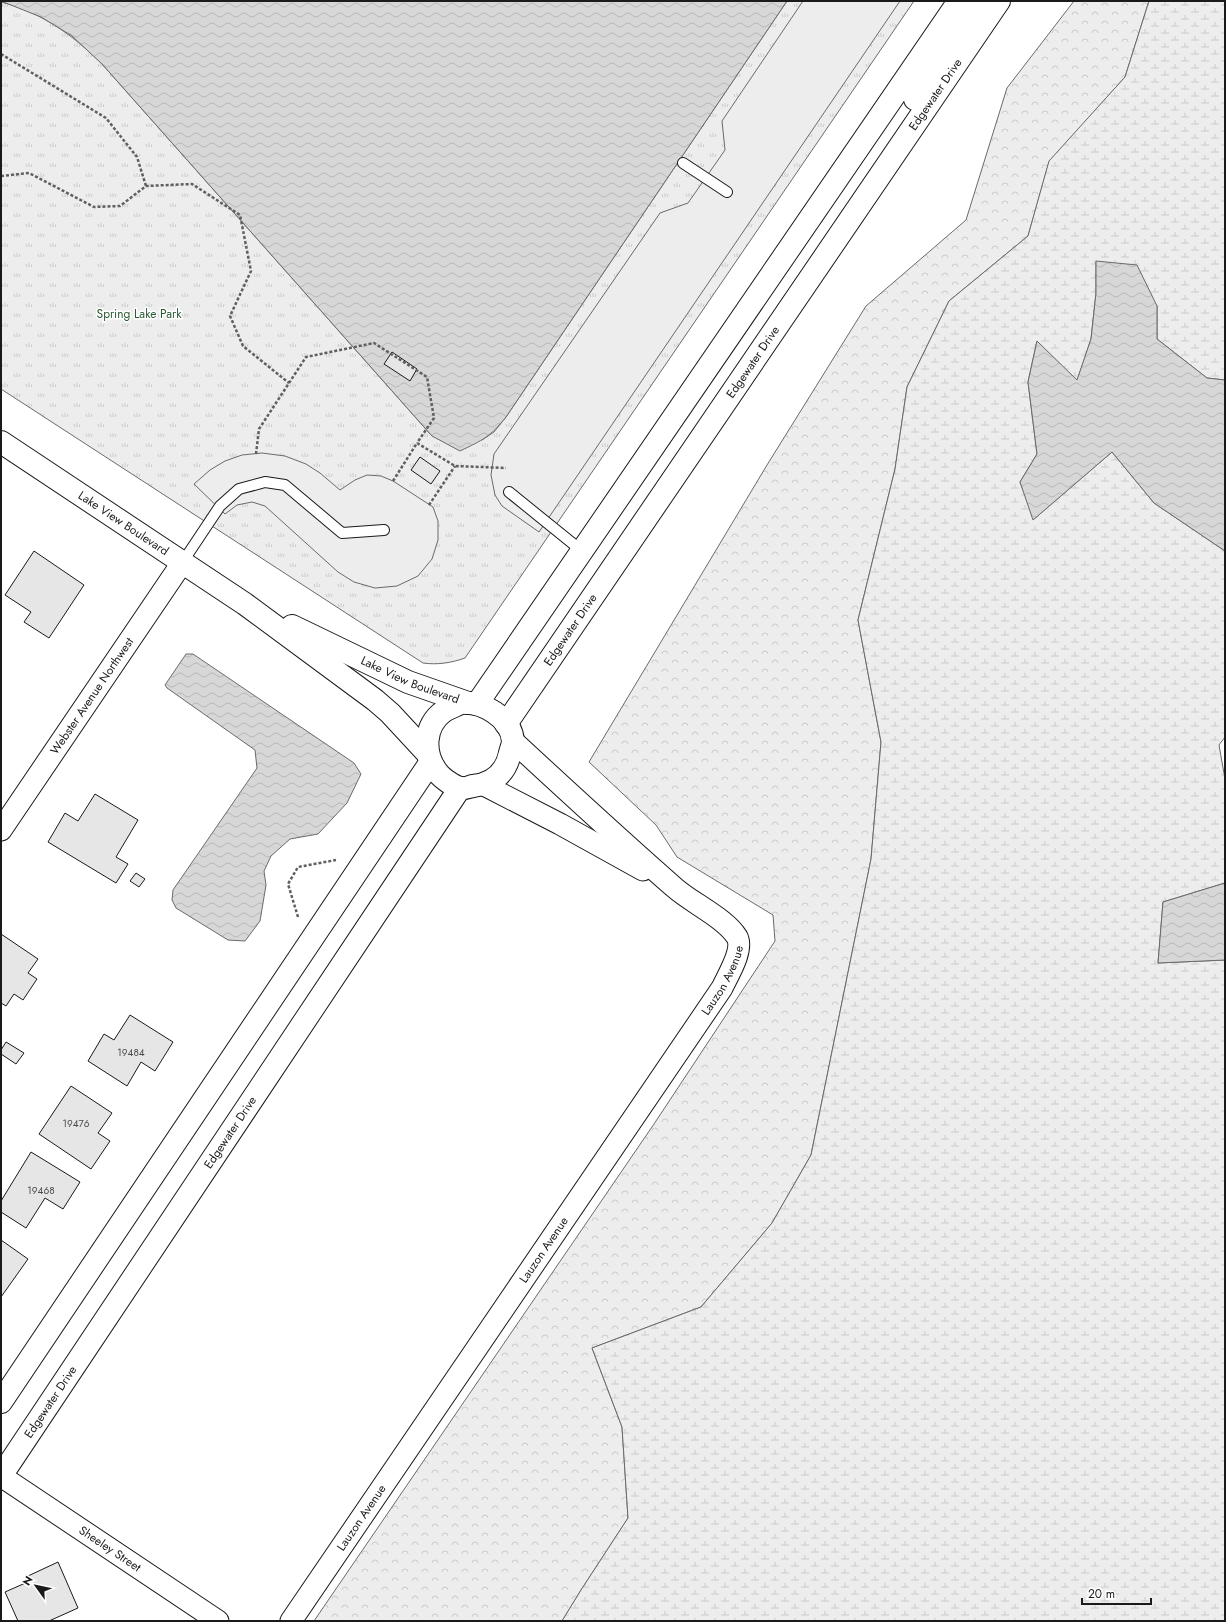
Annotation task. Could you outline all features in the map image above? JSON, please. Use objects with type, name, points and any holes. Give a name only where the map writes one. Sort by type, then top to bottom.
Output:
[{"type":"street","points":[[473,703],[582,551],[959,1]]},
{"type":"street","points":[[879,178],[876,165],[878,155],[980,1]]},
{"type":"street","name":"Edgewater Drive","points":[[509,733],[879,178],[999,1]]},
{"type":"street","name":"Lake View Boulevard","points":[[1,442],[246,604],[375,700],[390,713],[429,759]]},
{"type":"street","name":"Webster Avenue Northwest","points":[[1,830],[182,563]]},
{"type":"street","name":"Lake View Boulevard","points":[[246,604],[408,682],[473,703]]},
{"type":"street","points":[[461,703],[473,703],[488,708],[498,715],[509,733],[508,760],[503,771],[484,785],[460,788],[439,775],[429,759],[428,736],[435,720],[444,712],[461,703]]},
{"type":"street","name":"Lauzon Avenue","points":[[509,733],[676,889]]},
{"type":"street","points":[[1,1402],[429,759]]},
{"type":"street","name":"Lauzon Avenue","points":[[291,1621],[722,988],[736,960],[738,948],[737,938],[727,925],[676,889],[560,824],[484,785]]},
{"type":"street","name":"Edgewater Drive","points":[[1,1476],[460,788]]},
{"type":"street","name":"Sheeley Street","points":[[1,1476],[218,1621]]},
{"type":"lane","points":[[683,163],[727,192]]},
{"type":"lane","points":[[182,563],[220,506],[239,488],[265,482],[285,485],[342,532],[384,530]]},
{"type":"lane","points":[[509,492],[582,551]]},
{"type":"path","points":[[1,54],[106,118],[137,157],[146,186]]},
{"type":"path","points":[[1,176],[29,173],[94,207],[120,206],[146,186],[192,184],[240,215],[250,271],[230,316],[243,346],[289,383]]},
{"type":"path","points":[[256,454],[259,429],[306,357],[374,343],[426,377],[434,418],[393,481]]},
{"type":"path","points":[[417,443],[455,466],[506,468]]},
{"type":"path","points":[[429,505],[455,466]]},
{"type":"path","points":[[298,917],[288,884],[298,867],[336,860]]},
{"type":"green space","name":"Spring Lake Park","points":[[787,1],[914,1],[465,658],[444,663],[423,663],[1,389],[1,2],[16,6],[43,18],[80,43],[102,64],[432,436],[482,440],[494,432],[506,417]]},
{"type":"green space","points":[[1074,1],[1149,1],[1125,77],[1049,162],[1028,236],[949,301],[907,387],[895,469],[858,620],[881,742],[871,859],[811,1155],[772,1223],[701,1307],[592,1348],[622,1427],[628,1518],[562,1621],[314,1621],[654,1124],[775,941],[773,915],[677,857],[656,825],[589,762],[767,465],[866,306],[966,220],[1007,88]]},
{"type":"green space","points":[[1149,1],[1225,1],[1225,380],[1207,378],[1157,339],[1157,306],[1096,262],[1096,293],[1091,339],[1077,381],[1037,341],[1028,382],[1037,454],[1020,482],[1034,519],[1112,452],[1154,503],[1225,551],[1225,737],[1219,745],[1225,779],[1225,883],[1163,902],[1158,963],[1225,960],[1225,1621],[562,1621],[628,1518],[622,1427],[592,1348],[701,1307],[772,1223],[811,1155],[871,859],[881,742],[858,620],[895,469],[907,387],[949,301],[1028,236],[1049,161],[1125,77]]},
{"type":"shaded area","points":[[803,1],[900,1],[539,532],[502,506],[495,495],[491,475],[494,454],[660,213],[688,203],[725,150],[722,121]]},
{"type":"shaded area","points":[[262,453],[285,456],[306,464],[320,473],[340,490],[355,480],[367,475],[381,476],[393,481],[433,507],[438,521],[438,540],[432,559],[418,576],[397,586],[375,588],[354,582],[338,572],[265,506],[252,502],[237,505],[225,514],[194,484],[210,470],[225,461],[242,455]]},
{"type":"water","points":[[1,1],[787,1],[506,417],[486,437],[460,451],[432,436],[102,64],[72,36],[41,17]]},
{"type":"water","points":[[1096,261],[1137,265],[1157,306],[1157,339],[1207,378],[1225,380],[1225,551],[1154,503],[1112,452],[1033,520],[1020,482],[1037,454],[1028,382],[1037,341],[1077,380],[1091,339],[1096,293]]},
{"type":"water","points":[[186,654],[193,654],[354,763],[361,774],[347,803],[318,834],[290,839],[271,856],[264,871],[266,885],[260,921],[245,941],[228,940],[176,908],[172,900],[173,890],[257,768],[255,750],[167,688],[165,685]]},
{"type":"water","points":[[1225,883],[1225,960],[1158,963],[1163,902]]},
{"type":"building","points":[[392,352],[417,369],[410,381],[384,364]]},
{"type":"building","points":[[420,457],[440,471],[431,484],[411,470]]},
{"type":"building","points":[[34,551],[84,585],[49,638],[24,622],[31,612],[5,595]]},
{"type":"building","points":[[95,794],[138,820],[116,857],[128,864],[116,883],[48,842],[65,813],[78,821]]},
{"type":"building","points":[[136,873],[145,879],[139,887],[130,881]]},
{"type":"building","points":[[1,934],[38,959],[28,973],[37,979],[23,1000],[14,994],[6,1006],[1,1003]]},
{"type":"building","points":[[130,1015],[173,1042],[155,1071],[141,1062],[127,1086],[88,1061],[104,1034],[114,1040]]},
{"type":"building","points":[[6,1042],[24,1053],[16,1064],[1,1054],[1,1050]]},
{"type":"building","points":[[71,1086],[112,1113],[98,1133],[110,1141],[91,1169],[39,1134]]},
{"type":"building","points":[[31,1152],[80,1182],[63,1209],[45,1198],[26,1228],[1,1212],[1,1201]]},
{"type":"building","points":[[1,1240],[28,1259],[1,1297]]},
{"type":"building","points":[[58,1562],[78,1608],[49,1621],[18,1621],[5,1592],[30,1581],[28,1576]]}]
